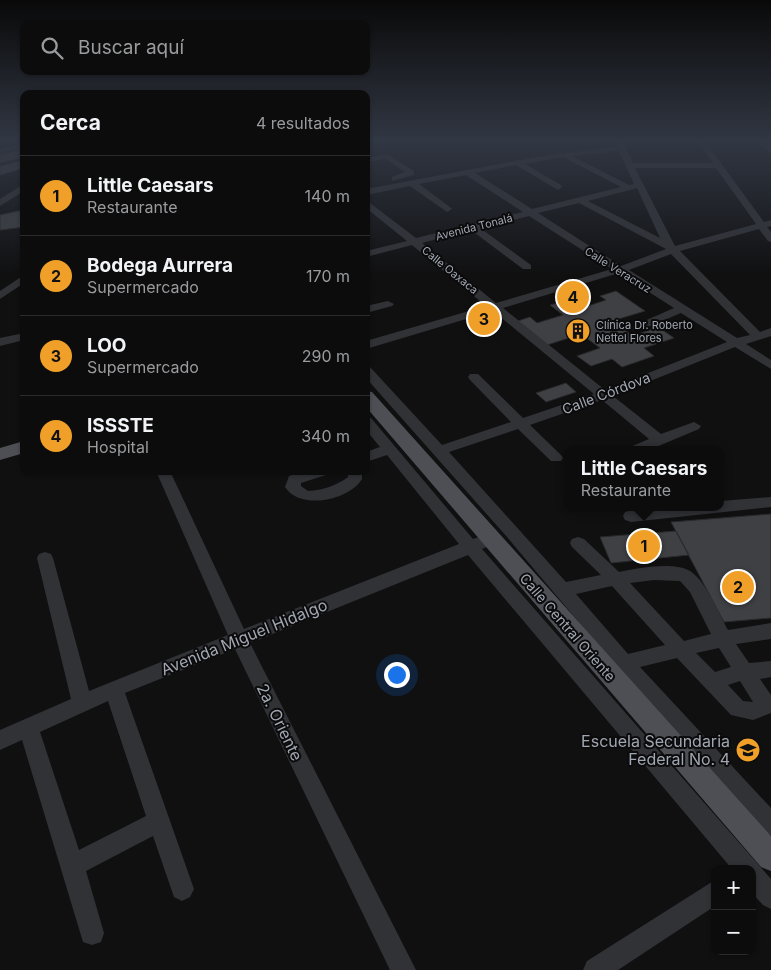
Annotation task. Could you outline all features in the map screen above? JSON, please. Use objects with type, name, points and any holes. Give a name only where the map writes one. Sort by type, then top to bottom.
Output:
[{"type":"main road","name":"Calle Central Oriente","points":[[370,401],[480,542],[770,856]]},
{"type":"main road","points":[[0,444],[20,438]]},
{"type":"main road","points":[[0,454],[20,448]]},
{"type":"street","points":[[370,191],[400,185]]},
{"type":"street","points":[[414,185],[447,209]]},
{"type":"street","name":"Calle Veracruz","points":[[487,185],[771,365]]},
{"type":"street","points":[[554,185],[558,188]]},
{"type":"street","points":[[624,185],[629,188]]},
{"type":"street","name":"Avenida Tonalá","points":[[370,253],[582,201],[638,185]]},
{"type":"street","points":[[639,185],[674,250],[757,335]]},
{"type":"street","points":[[370,345],[494,306],[619,270],[674,250],[768,230],[732,185]]},
{"type":"street","points":[[1,202],[20,190]]},
{"type":"street","points":[[0,212],[20,199]]},
{"type":"street","points":[[582,201],[674,250]]},
{"type":"street","points":[[1,202],[15,202]]},
{"type":"street","name":"Calle Oaxaca","points":[[370,206],[660,440]]},
{"type":"street","points":[[472,227],[527,267]]},
{"type":"street","points":[[0,296],[20,281]]},
{"type":"street","points":[[370,309],[388,304]]},
{"type":"street","points":[[637,328],[681,309]]},
{"type":"street","name":"Calle Córdova","points":[[441,450],[522,424],[735,343],[771,332]]},
{"type":"street","points":[[0,342],[20,337]]},
{"type":"street","points":[[370,374],[441,450],[665,710],[771,824]]},
{"type":"street","points":[[474,376],[556,458]]},
{"type":"street","points":[[370,426],[480,542],[745,865]]},
{"type":"street","points":[[645,446],[694,426]]},
{"type":"street","points":[[370,456],[390,449]]},
{"type":"street","name":"2a. Oriente","points":[[165,475],[239,638],[403,970]]},
{"type":"street","points":[[309,475],[294,480],[293,487],[299,494],[304,496],[321,495],[350,484],[355,479],[355,475]]},
{"type":"street","points":[[724,507],[771,502]]},
{"type":"street","points":[[631,516],[680,511]]},
{"type":"street","name":"Avenida Miguel Hidalgo","points":[[0,740],[114,689],[480,542]]},
{"type":"street","points":[[562,590],[617,580],[658,573],[684,575],[696,587],[723,639],[744,672],[769,705],[753,711],[738,709],[713,681],[680,650],[617,580],[578,543]]},
{"type":"street","points":[[45,558],[82,703]]},
{"type":"street","points":[[624,663],[723,639],[771,631]]},
{"type":"street","points":[[713,681],[744,672],[771,669]]},
{"type":"street","points":[[114,689],[182,889]]},
{"type":"street","points":[[28,727],[73,864],[92,933]]},
{"type":"street","points":[[73,864],[158,822]]},
{"type":"street","points":[[755,865],[770,856]]},
{"type":"street","points":[[756,880],[771,897]]},
{"type":"street","points":[[596,970],[711,895]]},
{"type":"building","points":[[20,211],[20,228],[0,230],[0,215]]},
{"type":"building","name":"Clínica Dr. Roberto Nettel Flores","points":[[616,291],[645,311],[612,321],[633,336],[658,327],[674,338],[644,348],[654,356],[622,367],[612,359],[591,366],[577,356],[600,348],[581,334],[547,345],[518,321],[530,317],[537,323],[563,315],[550,305],[562,302],[566,305],[575,303],[582,308],[606,300],[600,296]]},
{"type":"building","points":[[566,383],[576,392],[546,402],[536,393]]},
{"type":"building","points":[[771,514],[771,618],[724,622],[671,522]]},
{"type":"building","points":[[676,531],[689,555],[611,563],[600,537]]},
{"type":"place","name":"ISSSTE","points":[[573,297]]},
{"type":"place","name":"LOO","points":[[484,319]]},
{"type":"place","name":"Clínica Dr. Roberto Nettel Flores","points":[[578,331]]},
{"type":"place","name":"Little Caesars","points":[[644,546]]},
{"type":"place","name":"Bodega Aurrera","points":[[738,587]]},
{"type":"place","name":"Escuela Secundaria Federal No. 4","points":[[748,750]]}]
